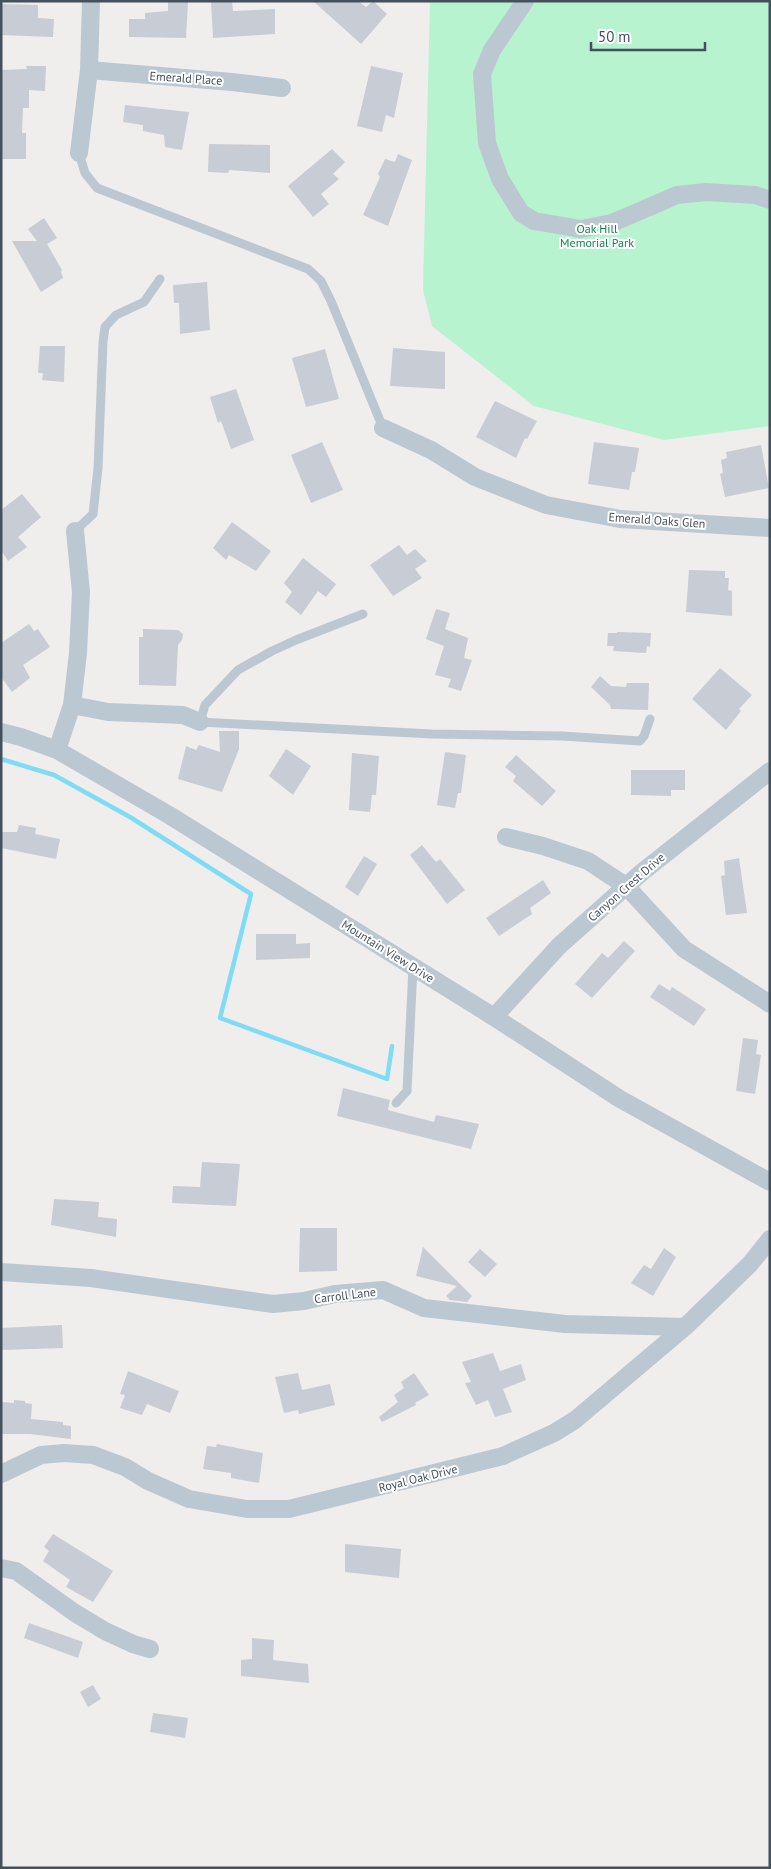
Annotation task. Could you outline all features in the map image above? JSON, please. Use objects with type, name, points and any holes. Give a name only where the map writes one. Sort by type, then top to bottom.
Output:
[{"type":"street","points":[[78,153],[89,70],[91,1]]},
{"type":"street","points":[[525,1],[492,50],[482,74],[487,142],[500,179],[521,213],[534,221],[581,229],[612,224],[677,195],[706,192],[755,195],[770,200]]},
{"type":"street","name":"Emerald Place","points":[[89,70],[282,88]]},
{"type":"street","name":"Emerald Oaks Glen","points":[[383,428],[431,450],[474,477],[546,505],[620,519],[770,528]]},
{"type":"street","points":[[57,750],[72,706],[78,653],[81,592],[75,531]]},
{"type":"street","points":[[72,706],[108,712],[184,715],[200,722]]},
{"type":"street","name":"Mountain View Drive","points":[[1,732],[57,750],[169,816],[414,966],[494,1016],[620,1100],[770,1182]]},
{"type":"street","name":"Canyon Crest Drive","points":[[494,1016],[559,946],[626,886],[704,821],[770,771]]},
{"type":"street","points":[[506,837],[544,846],[588,861],[626,886],[684,949],[770,1004]]},
{"type":"street","name":"Royal Oak Drive","points":[[1,1474],[41,1455],[64,1452],[93,1454],[125,1467],[148,1481],[188,1499],[247,1509],[289,1509],[504,1456],[554,1433],[575,1420],[685,1327],[750,1264],[770,1239]]},
{"type":"street","name":"Carroll Lane","points":[[1,1272],[91,1278],[274,1304],[304,1301],[335,1294],[384,1290],[424,1308],[565,1324],[685,1327]]},
{"type":"street","points":[[1,1568],[16,1571],[75,1613],[105,1631],[133,1644],[150,1649]]},
{"type":"lane","points":[[78,153],[85,173],[97,188],[308,269],[321,281],[331,301],[383,428]]},
{"type":"lane","points":[[75,531],[93,514],[98,468],[105,327],[116,315],[144,302],[160,279]]},
{"type":"lane","points":[[363,614],[296,640],[238,670],[205,705],[200,722],[432,734],[562,736],[640,741],[644,736],[650,719]]},
{"type":"lane","points":[[396,1102],[407,1091],[414,966]]},
{"type":"green space","name":"Oak Hill Memorial Park","points":[[430,1],[770,1],[770,426],[664,440],[534,406],[432,326],[423,290]]},
{"type":"building","points":[[211,1],[232,1],[233,11],[275,9],[275,34],[213,38]]},
{"type":"building","points":[[313,1],[358,1],[366,7],[373,1],[387,14],[361,44]]},
{"type":"building","points":[[168,2],[188,2],[186,38],[129,37],[129,19],[145,19],[145,13],[168,11]]},
{"type":"building","points":[[1,4],[38,5],[38,18],[54,19],[53,37],[1,35]]},
{"type":"building","points":[[26,66],[46,66],[45,91],[29,90],[29,108],[23,108],[22,133],[26,133],[26,159],[1,159],[2,70],[27,69]]},
{"type":"building","points":[[371,66],[403,73],[394,118],[386,115],[382,132],[357,126]]},
{"type":"building","points":[[125,105],[189,112],[182,150],[165,147],[164,135],[143,131],[143,125],[123,122]]},
{"type":"building","points":[[209,144],[270,145],[270,173],[229,170],[228,173],[208,172]]},
{"type":"building","points":[[332,149],[345,162],[333,174],[339,179],[321,194],[329,204],[313,217],[288,186]]},
{"type":"building","points":[[398,154],[412,160],[388,226],[363,215],[380,177],[378,174],[385,159],[395,162]]},
{"type":"building","points":[[44,218],[57,238],[47,244],[62,270],[63,278],[41,292],[12,241],[37,241],[28,229]]},
{"type":"building","points":[[207,282],[210,330],[180,334],[179,303],[174,303],[173,285]]},
{"type":"building","points":[[40,346],[65,346],[64,382],[42,380],[43,373],[38,373]]},
{"type":"building","points":[[393,348],[445,352],[445,389],[390,386]]},
{"type":"building","points":[[325,349],[339,399],[306,407],[292,358]]},
{"type":"building","points":[[236,389],[254,440],[231,449],[221,421],[218,423],[210,397]]},
{"type":"building","points":[[495,401],[537,421],[527,439],[525,438],[516,458],[476,437]]},
{"type":"building","points":[[322,442],[343,490],[311,503],[291,455]]},
{"type":"building","points":[[594,442],[639,448],[635,472],[632,472],[629,490],[588,484]]},
{"type":"building","points":[[761,445],[769,488],[725,497],[720,474],[723,473],[721,460],[727,458],[726,452]]},
{"type":"building","points":[[22,494],[41,517],[18,537],[27,547],[8,561],[1,550],[1,510]]},
{"type":"building","points":[[232,522],[271,551],[256,571],[229,555],[226,560],[213,548]]},
{"type":"building","points":[[399,545],[407,555],[415,549],[427,561],[415,569],[422,578],[393,596],[370,565]]},
{"type":"building","points":[[303,558],[336,584],[326,597],[318,591],[301,615],[285,602],[292,592],[284,583]]},
{"type":"building","points":[[689,570],[725,571],[725,578],[729,578],[728,590],[732,591],[732,616],[686,612]]},
{"type":"building","points":[[436,609],[450,613],[445,629],[468,638],[464,658],[472,660],[461,691],[448,687],[451,679],[435,675],[444,646],[426,639]]},
{"type":"building","points":[[29,624],[34,631],[38,629],[50,647],[23,665],[30,678],[12,692],[1,677],[1,643]]},
{"type":"building","points":[[143,629],[178,630],[183,634],[182,640],[178,645],[176,686],[139,685],[139,637],[143,637]]},
{"type":"building","points":[[608,633],[651,633],[650,647],[647,646],[646,653],[613,651],[614,646],[607,646]]},
{"type":"building","points":[[720,668],[752,695],[739,709],[741,711],[726,730],[692,699]]},
{"type":"building","points":[[600,676],[611,686],[626,687],[627,683],[649,683],[648,710],[611,709],[610,705],[591,687]]},
{"type":"building","points":[[219,731],[239,731],[239,749],[222,792],[178,779],[186,746],[196,750],[199,745],[220,752]]},
{"type":"building","points":[[286,749],[311,766],[293,795],[269,776]]},
{"type":"building","points":[[445,752],[466,755],[461,793],[458,793],[455,808],[437,805]]},
{"type":"building","points":[[352,753],[379,756],[376,795],[372,795],[370,812],[349,810]]},
{"type":"building","points":[[516,755],[556,791],[542,806],[513,781],[516,776],[505,767]]},
{"type":"building","points":[[631,770],[685,770],[685,790],[671,790],[671,796],[631,795]]},
{"type":"building","points":[[19,825],[36,828],[35,834],[60,839],[56,859],[1,848],[1,832],[17,832]]},
{"type":"building","points":[[422,845],[436,862],[440,859],[465,890],[447,904],[410,855]]},
{"type":"building","points":[[364,856],[377,864],[358,896],[345,887]]},
{"type":"building","points":[[739,858],[747,913],[726,915],[721,876],[725,875],[724,861]]},
{"type":"building","points":[[543,880],[551,893],[530,908],[532,914],[499,936],[486,918]]},
{"type":"building","points":[[256,934],[296,934],[296,944],[310,943],[310,958],[256,960]]},
{"type":"building","points":[[624,941],[635,951],[592,998],[575,984],[602,953],[608,958]]},
{"type":"building","points":[[659,984],[670,991],[672,987],[706,1009],[694,1026],[650,997]]},
{"type":"building","points":[[743,1038],[758,1040],[756,1054],[761,1055],[755,1094],[736,1091]]},
{"type":"building","points":[[343,1088],[390,1100],[388,1110],[403,1114],[434,1122],[436,1115],[479,1124],[471,1149],[337,1116]]},
{"type":"building","points":[[202,1162],[240,1164],[236,1206],[172,1203],[173,1186],[200,1187]]},
{"type":"building","points":[[54,1199],[99,1202],[98,1217],[117,1219],[116,1237],[51,1225]]},
{"type":"building","points":[[300,1228],[337,1228],[337,1271],[299,1272]]},
{"type":"building","points":[[423,1247],[472,1296],[467,1302],[450,1300],[446,1296],[457,1286],[416,1276]]},
{"type":"building","points":[[664,1248],[676,1257],[653,1296],[631,1283],[644,1265],[651,1269]]},
{"type":"building","points":[[480,1249],[497,1264],[485,1277],[468,1262]]},
{"type":"building","points":[[62,1325],[63,1348],[1,1350],[1,1328]]},
{"type":"building","points":[[493,1353],[500,1371],[521,1364],[526,1380],[503,1389],[512,1412],[495,1417],[488,1400],[476,1405],[465,1383],[471,1382],[462,1362]]},
{"type":"building","points":[[128,1371],[179,1391],[170,1413],[147,1404],[142,1415],[120,1408],[125,1395],[120,1394]]},
{"type":"building","points":[[298,1373],[302,1390],[330,1384],[335,1405],[299,1414],[298,1410],[284,1413],[275,1377]]},
{"type":"building","points":[[414,1373],[429,1395],[415,1403],[416,1405],[382,1422],[379,1417],[398,1402],[394,1395],[404,1388],[401,1382]]},
{"type":"building","points":[[14,1400],[32,1404],[31,1419],[63,1422],[63,1425],[71,1426],[71,1439],[30,1434],[1,1434],[1,1402],[14,1403]]},
{"type":"building","points":[[217,1444],[263,1453],[259,1483],[231,1478],[231,1473],[203,1469],[207,1446],[216,1447]]},
{"type":"building","points":[[53,1534],[113,1571],[93,1602],[66,1587],[70,1580],[43,1561],[49,1551],[44,1547]]},
{"type":"building","points":[[345,1544],[401,1549],[399,1578],[345,1572]]},
{"type":"building","points":[[29,1623],[83,1642],[78,1658],[24,1638]]},
{"type":"building","points":[[252,1638],[274,1640],[273,1660],[308,1664],[309,1683],[241,1676],[241,1660],[252,1659]]},
{"type":"building","points":[[93,1685],[101,1699],[88,1707],[80,1692]]},
{"type":"building","points":[[153,1713],[188,1718],[185,1738],[150,1732]]},
{"type":"waterway","points":[[1,759],[54,775],[130,817],[251,894],[220,1018],[387,1079],[392,1046]]}]
